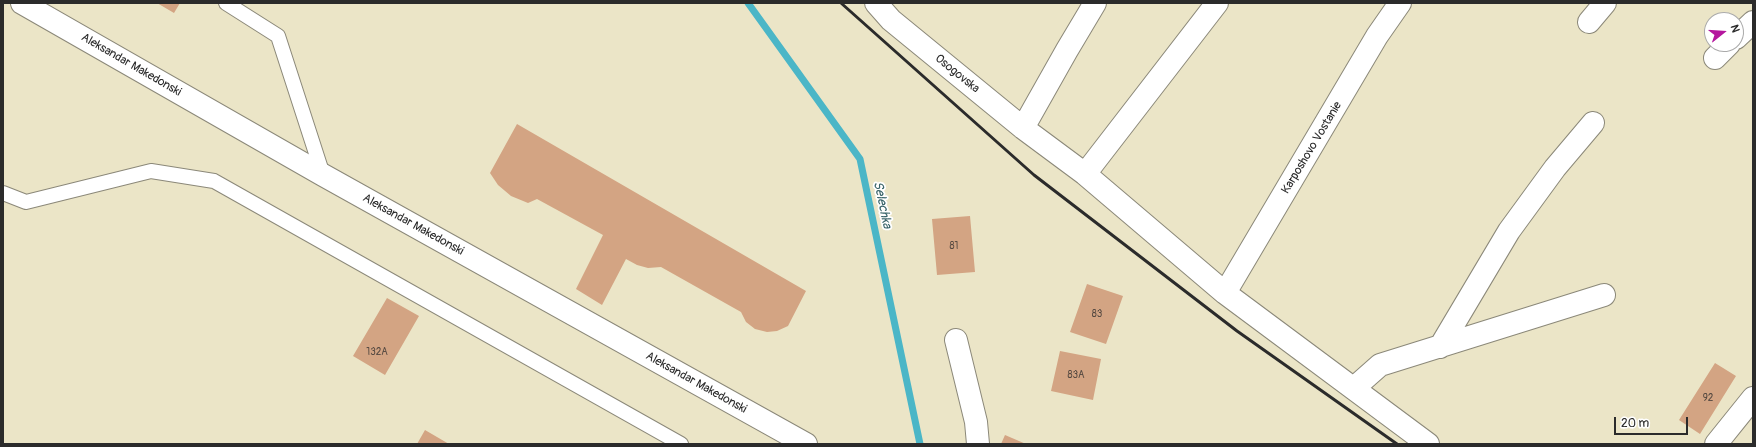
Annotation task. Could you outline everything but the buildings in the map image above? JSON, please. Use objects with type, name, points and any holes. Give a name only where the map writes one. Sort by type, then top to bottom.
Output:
[{"type":"street","name":"Aleksandar Makedonski","points":[[22,3],[323,175],[806,444]]},
{"type":"street","name":"Osogovska","points":[[876,3],[895,11],[1023,128]]},
{"type":"street","points":[[1095,3],[1023,128],[1085,174],[1225,293],[1428,444]]},
{"type":"street","points":[[1085,174],[1217,3]]},
{"type":"street","name":"Karposhovo Vostanie","points":[[1225,293],[1377,36],[1400,3]]},
{"type":"street","points":[[1590,22],[1605,3]]},
{"type":"street","points":[[1744,30],[1753,22]]},
{"type":"street","points":[[1440,347],[1509,231],[1555,168],[1592,123]]},
{"type":"street","points":[[1354,388],[1380,365],[1604,295]]},
{"type":"street","points":[[956,340],[976,422],[978,444]]},
{"type":"street","points":[[1716,444],[1753,398]]},
{"type":"lane","points":[[226,3],[278,36],[323,175]]},
{"type":"lane","points":[[3,193],[26,202],[151,171],[214,182],[681,444]]},
{"type":"waterway","name":"Selechka","points":[[748,3],[860,159],[920,444]]},
{"type":"railway","points":[[841,3],[1034,175],[1237,331],[1397,444]]}]
